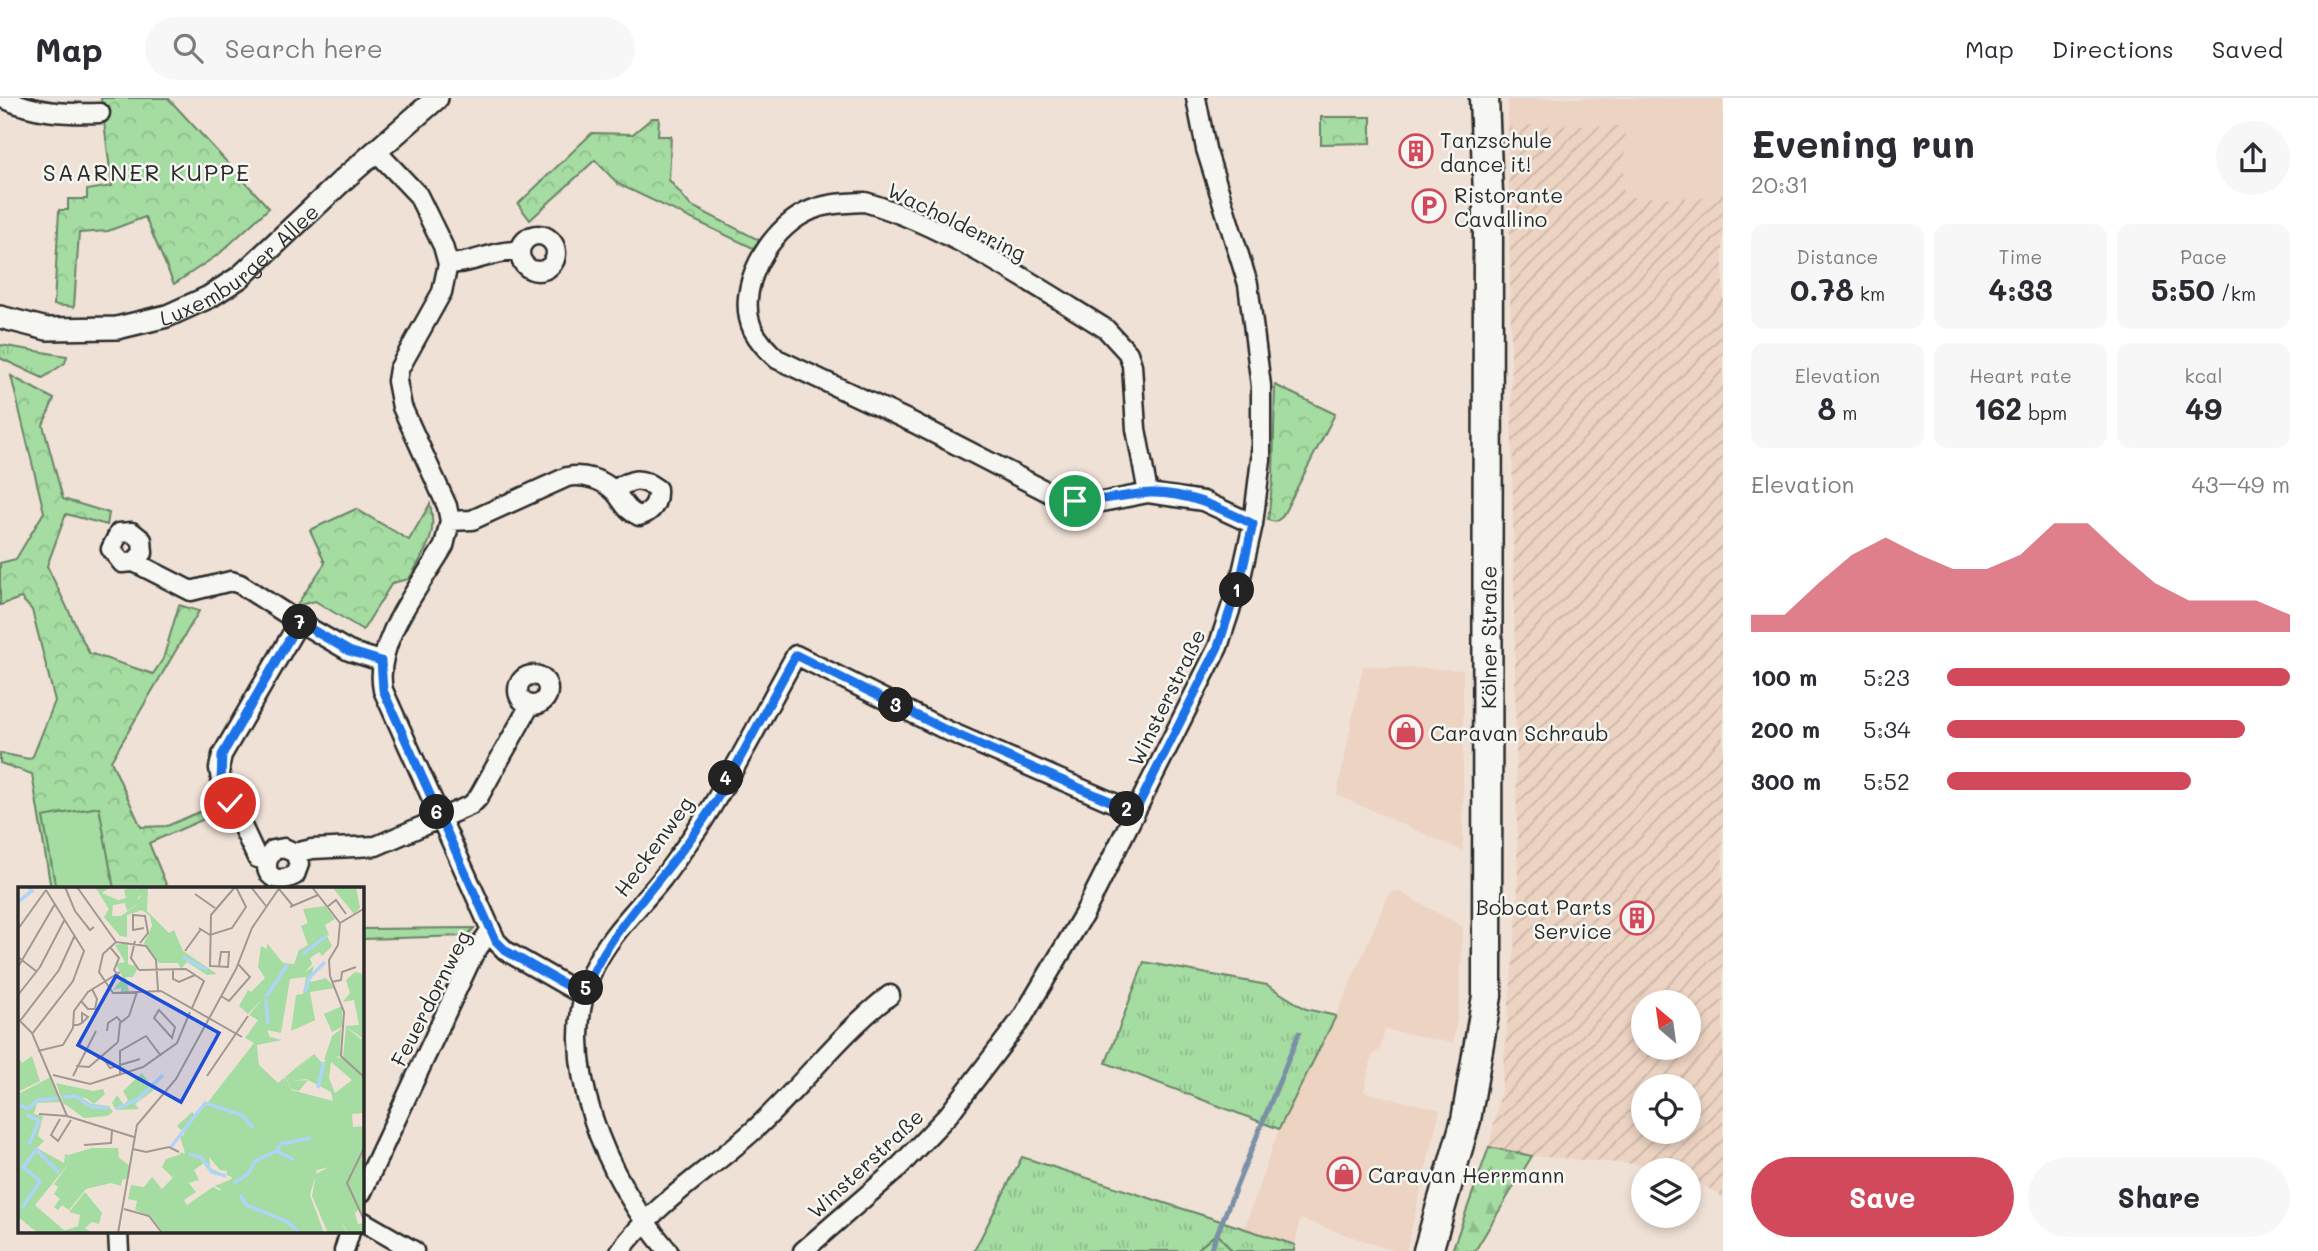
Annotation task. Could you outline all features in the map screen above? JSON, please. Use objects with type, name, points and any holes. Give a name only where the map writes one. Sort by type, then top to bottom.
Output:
[{"type":"main road","name":"Kölner Straße","points":[[1428,1251],[1466,1120],[1487,996],[1488,236],[1485,98]]},
{"type":"street","points":[[4,98],[21,106],[60,114],[100,113]]},
{"type":"street","name":"Luxemburger Allee","points":[[0,317],[47,329],[75,331],[117,328],[177,311],[208,297],[240,277],[437,98]]},
{"type":"street","name":"Winsterstraße","points":[[803,1251],[895,1171],[949,1114],[986,1068],[1052,969],[1218,647],[1241,577],[1253,524],[1261,459],[1261,386],[1248,284],[1206,149],[1196,98]]},
{"type":"street","points":[[376,151],[422,200],[443,246],[448,264],[442,292],[399,369],[397,391],[450,521],[444,546],[387,642],[381,661],[383,690],[490,930]]},
{"type":"street","name":"Wacholderring","points":[[1148,493],[1136,429],[1132,365],[1128,353],[1106,329],[1012,271],[891,210],[865,202],[835,204],[807,212],[784,226],[766,248],[753,276],[748,306],[752,328],[777,359],[914,423],[1050,493],[1075,501],[1102,502],[1148,493],[1203,501],[1253,524]]},
{"type":"street","points":[[448,264],[464,264],[501,251],[519,251]]},
{"type":"street","points":[[450,521],[472,520],[567,477],[588,476],[614,490]]},
{"type":"street","points":[[134,562],[191,591],[231,581],[240,584],[349,651],[381,661]]},
{"type":"street","points":[[266,860],[257,858],[221,781],[219,768],[222,755],[299,622]]},
{"type":"street","name":"Heckenweg","points":[[668,1251],[645,1221],[608,1156],[587,1096],[578,1058],[583,995],[594,967],[611,939],[663,877],[700,825],[796,655],[946,730],[1135,812]]},
{"type":"street","points":[[295,853],[299,864],[295,875],[285,880],[273,878],[267,870],[266,860],[273,850],[284,848],[295,853],[312,849],[376,846],[440,820],[478,798],[530,705]]},
{"type":"street","name":"Feuerdornweg","points":[[364,1188],[473,956],[490,930],[506,951],[583,995]]},
{"type":"street","points":[[620,1251],[645,1221],[754,1130],[814,1071],[855,1022],[890,995]]},
{"type":"street","points":[[364,1222],[414,1251]]},
{"type":"street","points":[[344,1251],[349,1234]]},
{"type":"shaded area","points":[[1508,98],[1723,98],[1723,182],[1711,199],[1623,197],[1625,126],[1518,125],[1508,128]]},
{"type":"shaded area","points":[[1518,125],[1626,126],[1623,197],[1710,198],[1723,182],[1723,1197],[1701,1184],[1701,1158],[1631,1158],[1631,1164],[1532,1156],[1489,1147],[1501,1091],[1518,905],[1508,128]]},
{"type":"shaded area","name":"Caravan Schraub","points":[[1363,666],[1463,670],[1463,851],[1337,795]]},
{"type":"shaded area","name":"Caravan Herrmann","points":[[1398,891],[1463,927],[1459,1007],[1453,1043],[1385,1029],[1380,1049],[1372,1056],[1364,1092],[1440,1110],[1406,1251],[1394,1251],[1300,1219],[1295,1245],[1244,1229],[1279,1129],[1336,1016],[1389,894]]},
{"type":"green space","points":[[101,98],[168,98],[269,208],[219,254],[174,284],[145,217],[108,231],[79,233],[74,307],[54,305],[59,210],[68,210],[68,199],[87,199],[87,190],[112,186]]},
{"type":"green space","points":[[1321,117],[1371,117],[1371,143],[1321,144]]},
{"type":"green space","points":[[652,118],[659,118],[658,136],[671,136],[669,180],[690,205],[759,240],[753,248],[618,184],[595,160],[530,220],[518,204],[592,133],[633,134]]},
{"type":"green space","points":[[0,345],[67,356],[65,363],[43,378],[0,358]]},
{"type":"green space","points":[[11,376],[54,399],[43,425],[63,499],[109,513],[107,525],[66,514],[47,566],[89,653],[153,674],[163,659],[179,605],[199,611],[111,761],[141,827],[167,826],[222,802],[225,810],[149,843],[167,887],[51,887],[32,774],[0,763],[0,753],[29,759],[33,756],[55,701],[32,610],[21,598],[0,605],[0,563],[16,559],[44,512]]},
{"type":"green space","points":[[1275,385],[1335,414],[1282,517],[1275,522],[1268,520],[1273,477]]},
{"type":"green space","points":[[430,504],[432,526],[425,552],[409,579],[392,583],[363,630],[315,601],[296,606],[325,563],[310,530],[356,509],[409,540]]},
{"type":"green space","points":[[99,807],[114,887],[56,887],[43,817]]},
{"type":"green space","points":[[474,928],[467,936],[364,939],[364,929]]},
{"type":"green space","points":[[1144,962],[1267,985],[1306,1009],[1336,1016],[1279,1129],[1106,1063]]},
{"type":"green space","points":[[1489,1147],[1532,1156],[1475,1251],[1452,1251]]},
{"type":"green space","points":[[1022,1157],[1295,1245],[1294,1251],[974,1251]]},
{"type":"green space","points":[[1217,1233],[1232,1251],[1197,1251],[1198,1249]]},
{"type":"waterway","points":[[1210,1251],[1299,1033]]},
{"type":"place","name":"Tanzschule dance it!","points":[[1416,151]]},
{"type":"place","name":"Ristorante Cavallino","points":[[1429,206]]},
{"type":"place","name":"Caravan Schraub","points":[[1406,732]]},
{"type":"place","name":"Bobcat Parts Service","points":[[1637,918]]},
{"type":"place","name":"Caravan Herrmann","points":[[1344,1174]]},
{"type":"district","name":"SAARNER KUPPE","points":[[147,172]]},
{"type":"route","points":[[230,803],[221,781],[219,768],[222,755],[299,622],[349,651],[381,661],[383,690],[496,941],[506,951],[583,995],[594,967],[611,939],[663,877],[700,825],[796,655],[946,730],[1135,812],[1218,647],[1241,577],[1253,524],[1203,501],[1175,495],[1148,493],[1102,502],[1075,501]]}]
